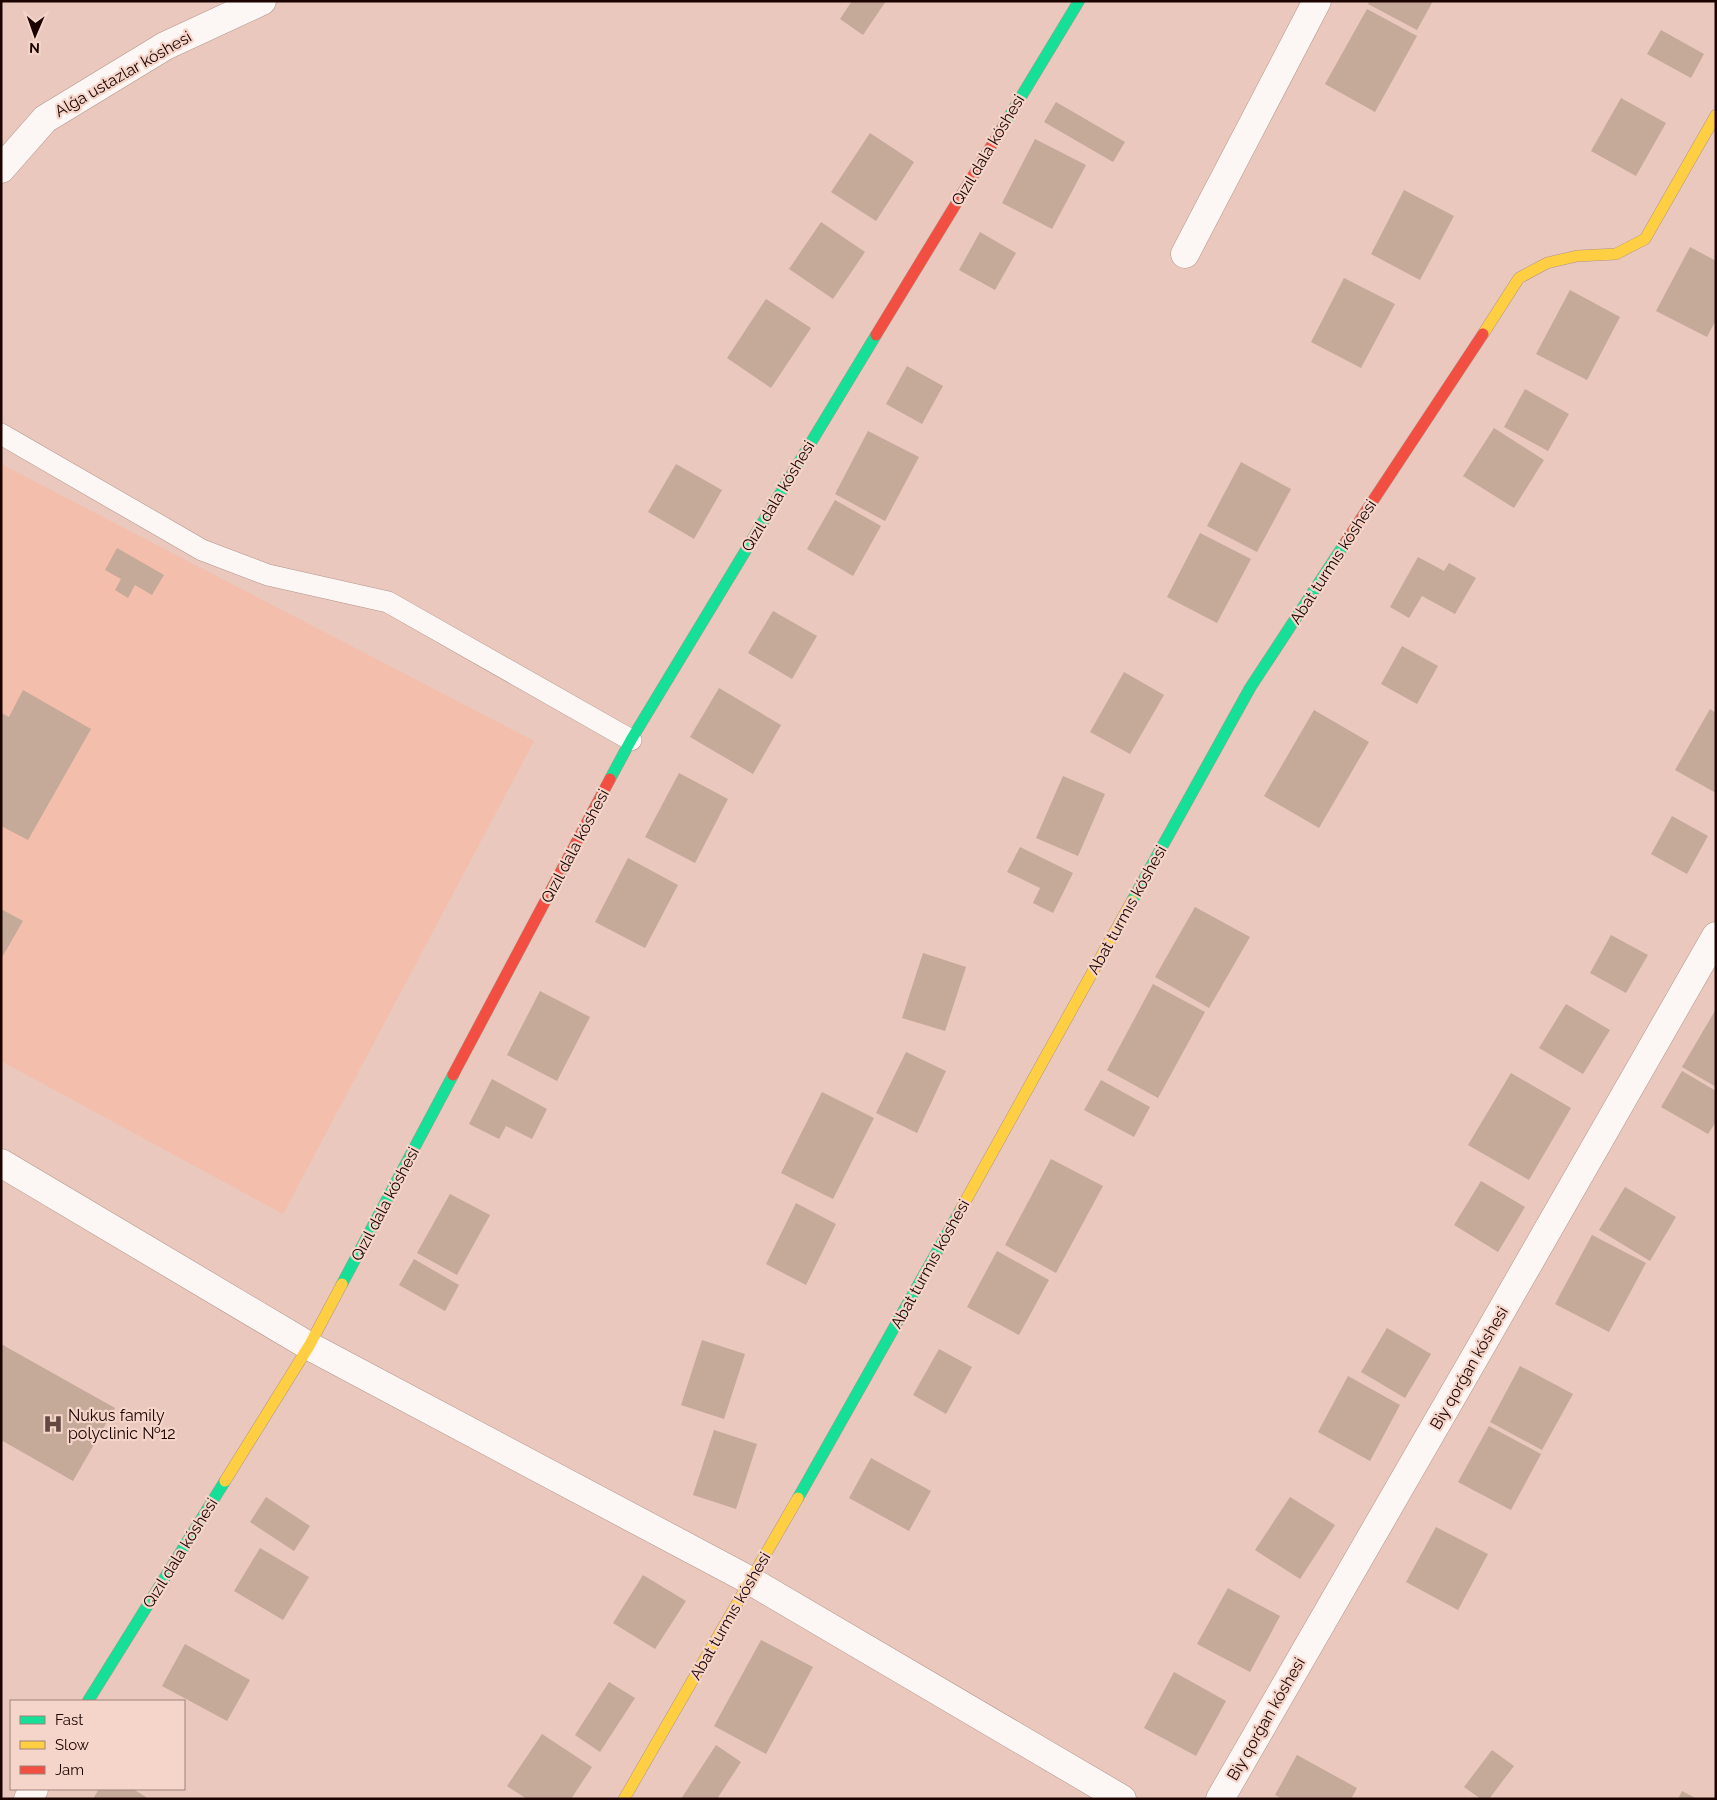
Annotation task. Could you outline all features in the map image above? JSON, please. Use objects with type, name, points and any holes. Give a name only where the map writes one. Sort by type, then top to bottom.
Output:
[{"type":"street","name":"Alǵa ustazlar kóshesi","points":[[1,170],[45,119],[165,46],[262,1]]},
{"type":"street","name":"Qızıl dala kóshesi","points":[[89,1700],[310,1346],[631,740],[1079,1]]},
{"type":"street","points":[[1185,254],[1317,1]]},
{"type":"street","name":"Abat turmıs kóshesi","points":[[624,1799],[751,1581],[1034,1079],[1250,688],[1519,278],[1546,263],[1577,256],[1616,254],[1645,239],[1716,115]]},
{"type":"street","name":"Biy qorǵan kóshesi","points":[[1220,1799],[1484,1343],[1716,936]]},
{"type":"street","points":[[1,1163],[310,1346],[751,1581],[1122,1799]]},
{"type":"lane","points":[[1,434],[202,550],[268,575],[388,602],[631,740]]},
{"type":"shaded area","points":[[1,464],[534,741],[283,1214],[1,1061]]},
{"type":"building","points":[[852,1],[886,1],[863,35],[840,19]]},
{"type":"building","points":[[1370,1],[1433,1],[1417,30],[1368,4]]},
{"type":"building","points":[[1367,9],[1417,36],[1375,112],[1325,84]]},
{"type":"building","points":[[1661,30],[1704,54],[1691,78],[1647,54]]},
{"type":"building","points":[[1621,98],[1666,123],[1636,176],[1591,151]]},
{"type":"building","points":[[1056,102],[1125,142],[1113,162],[1044,122]]},
{"type":"building","points":[[870,133],[914,162],[876,221],[831,192]]},
{"type":"building","points":[[1035,139],[1086,165],[1052,229],[1002,203]]},
{"type":"building","points":[[1404,190],[1454,216],[1420,280],[1371,254]]},
{"type":"building","points":[[821,222],[865,252],[833,299],[789,269]]},
{"type":"building","points":[[980,232],[1016,253],[995,290],[959,270]]},
{"type":"building","points":[[1690,247],[1716,261],[1716,320],[1707,337],[1656,311]]},
{"type":"building","points":[[1344,278],[1395,304],[1361,368],[1311,342]]},
{"type":"building","points":[[1570,290],[1620,317],[1587,380],[1536,354]]},
{"type":"building","points":[[766,299],[811,328],[771,388],[727,358]]},
{"type":"building","points":[[907,366],[943,386],[922,424],[886,404]]},
{"type":"building","points":[[1525,389],[1569,414],[1548,451],[1504,427]]},
{"type":"building","points":[[1494,428],[1544,460],[1514,508],[1463,476]]},
{"type":"building","points":[[868,431],[919,457],[885,521],[835,494]]},
{"type":"building","points":[[1241,462],[1291,489],[1257,552],[1207,526]]},
{"type":"building","points":[[676,464],[722,490],[694,539],[648,512]]},
{"type":"building","points":[[835,500],[881,526],[853,576],[807,549]]},
{"type":"building","points":[[1200,533],[1251,559],[1217,623],[1167,597]]},
{"type":"building","points":[[117,548],[164,575],[152,595],[135,585],[128,598],[115,590],[121,579],[105,570]]},
{"type":"building","points":[[1418,557],[1444,571],[1449,563],[1476,578],[1455,614],[1422,596],[1409,618],[1390,607]]},
{"type":"building","points":[[773,611],[817,636],[792,679],[748,653]]},
{"type":"building","points":[[1402,646],[1438,666],[1417,704],[1381,684]]},
{"type":"building","points":[[1124,672],[1164,695],[1130,754],[1090,732]]},
{"type":"building","points":[[719,688],[781,725],[753,774],[690,737]]},
{"type":"building","points":[[23,690],[91,729],[28,840],[1,826],[1,713],[9,717]]},
{"type":"building","points":[[1710,709],[1716,713],[1716,793],[1675,770]]},
{"type":"building","points":[[1314,710],[1369,742],[1319,828],[1264,796]]},
{"type":"building","points":[[679,773],[728,799],[695,863],[645,837]]},
{"type":"building","points":[[1063,776],[1105,794],[1078,856],[1036,838]]},
{"type":"building","points":[[1672,816],[1708,836],[1687,874],[1651,854]]},
{"type":"building","points":[[1020,847],[1073,873],[1053,913],[1033,903],[1040,888],[1007,872]]},
{"type":"building","points":[[628,858],[678,885],[645,948],[595,922]]},
{"type":"building","points":[[1195,907],[1250,937],[1209,1008],[1155,977]]},
{"type":"building","points":[[1,909],[23,921],[1,959]]},
{"type":"building","points":[[1611,935],[1648,955],[1626,993],[1590,973]]},
{"type":"building","points":[[923,953],[966,967],[945,1031],[902,1018]]},
{"type":"building","points":[[1153,984],[1205,1012],[1158,1098],[1107,1070]]},
{"type":"building","points":[[540,991],[590,1017],[557,1081],[507,1055]]},
{"type":"building","points":[[1566,1004],[1610,1030],[1583,1074],[1539,1048]]},
{"type":"building","points":[[1716,1009],[1716,1087],[1682,1067]]},
{"type":"building","points":[[906,1052],[946,1071],[917,1133],[876,1113]]},
{"type":"building","points":[[1682,1071],[1716,1091],[1716,1122],[1708,1134],[1661,1107]]},
{"type":"building","points":[[1511,1073],[1571,1108],[1529,1180],[1468,1145]]},
{"type":"building","points":[[492,1079],[547,1109],[532,1139],[506,1126],[499,1139],[469,1124]]},
{"type":"building","points":[[1101,1080],[1150,1107],[1134,1137],[1084,1110]]},
{"type":"building","points":[[822,1092],[874,1118],[833,1199],[781,1173]]},
{"type":"building","points":[[1051,1159],[1103,1186],[1056,1273],[1005,1245]]},
{"type":"building","points":[[1481,1181],[1525,1207],[1498,1252],[1454,1225]]},
{"type":"building","points":[[1625,1187],[1676,1217],[1650,1261],[1599,1230]]},
{"type":"building","points":[[450,1194],[490,1215],[457,1275],[417,1253]]},
{"type":"building","points":[[796,1203],[836,1224],[806,1285],[766,1264]]},
{"type":"building","points":[[1592,1235],[1646,1263],[1609,1332],[1555,1304]]},
{"type":"building","points":[[997,1251],[1049,1280],[1019,1335],[967,1307]]},
{"type":"building","points":[[414,1259],[459,1285],[445,1311],[399,1285]]},
{"type":"building","points":[[1387,1328],[1431,1354],[1405,1398],[1361,1372]]},
{"type":"building","points":[[702,1340],[745,1354],[724,1419],[681,1405]]},
{"type":"building","name":"Nukus family polyclinic №12","points":[[1,1344],[115,1408],[73,1481],[1,1440]]},
{"type":"building","points":[[939,1349],[972,1367],[946,1414],[913,1395]]},
{"type":"building","points":[[1520,1366],[1573,1394],[1542,1450],[1490,1422]]},
{"type":"building","points":[[1348,1376],[1400,1405],[1370,1461],[1318,1432]]},
{"type":"building","points":[[1489,1426],[1541,1454],[1511,1510],[1458,1482]]},
{"type":"building","points":[[714,1430],[757,1444],[736,1509],[693,1495]]},
{"type":"building","points":[[871,1458],[931,1491],[909,1531],[849,1498]]},
{"type":"building","points":[[266,1497],[310,1526],[294,1551],[250,1522]]},
{"type":"building","points":[[1290,1497],[1335,1525],[1300,1579],[1255,1550]]},
{"type":"building","points":[[1436,1527],[1488,1554],[1458,1610],[1406,1582]]},
{"type":"building","points":[[260,1548],[309,1577],[283,1620],[234,1591]]},
{"type":"building","points":[[643,1575],[686,1601],[655,1649],[613,1623]]},
{"type":"building","points":[[1228,1588],[1280,1616],[1250,1672],[1197,1644]]},
{"type":"building","points":[[761,1640],[813,1667],[766,1754],[714,1726]]},
{"type":"building","points":[[185,1644],[250,1680],[227,1721],[162,1686]]},
{"type":"building","points":[[1174,1672],[1226,1701],[1196,1756],[1144,1728]]},
{"type":"building","points":[[609,1682],[635,1698],[600,1752],[575,1735]]},
{"type":"building","points":[[542,1734],[592,1767],[571,1799],[527,1799],[507,1786]]},
{"type":"building","points":[[716,1745],[741,1762],[717,1799],[681,1799]]},
{"type":"building","points":[[1492,1750],[1514,1766],[1489,1799],[1481,1799],[1464,1787]]},
{"type":"building","points":[[1297,1755],[1357,1788],[1351,1799],[1283,1799],[1275,1795]]},
{"type":"building","points":[[98,1790],[135,1790],[149,1799],[93,1799]]},
{"type":"building","points":[[1682,1791],[1697,1799],[1678,1799]]},
{"type":"traffic: fast","points":[[1004,125],[1079,1]]},
{"type":"traffic: fast","points":[[610,779],[631,740],[876,335]]},
{"type":"traffic: fast","points":[[1132,901],[1250,688],[1345,543]]},
{"type":"traffic: fast","points":[[342,1284],[453,1075]]},
{"type":"traffic: fast","points":[[798,1498],[961,1209]]},
{"type":"traffic: fast","points":[[89,1700],[225,1481]]},
{"type":"traffic: slow","points":[[1483,334],[1519,278],[1547,263],[1577,256],[1616,254],[1645,239],[1716,115]]},
{"type":"traffic: slow","points":[[961,1209],[1132,901]]},
{"type":"traffic: slow","points":[[225,1481],[309,1346],[342,1284]]},
{"type":"traffic: slow","points":[[624,1799],[798,1498]]},
{"type":"traffic: jam","points":[[876,335],[1004,125]]},
{"type":"traffic: jam","points":[[1345,543],[1483,334]]},
{"type":"traffic: jam","points":[[453,1075],[610,779]]},
{"type":"place","name":"Nukus family polyclinic №12","points":[[53,1424]]}]
